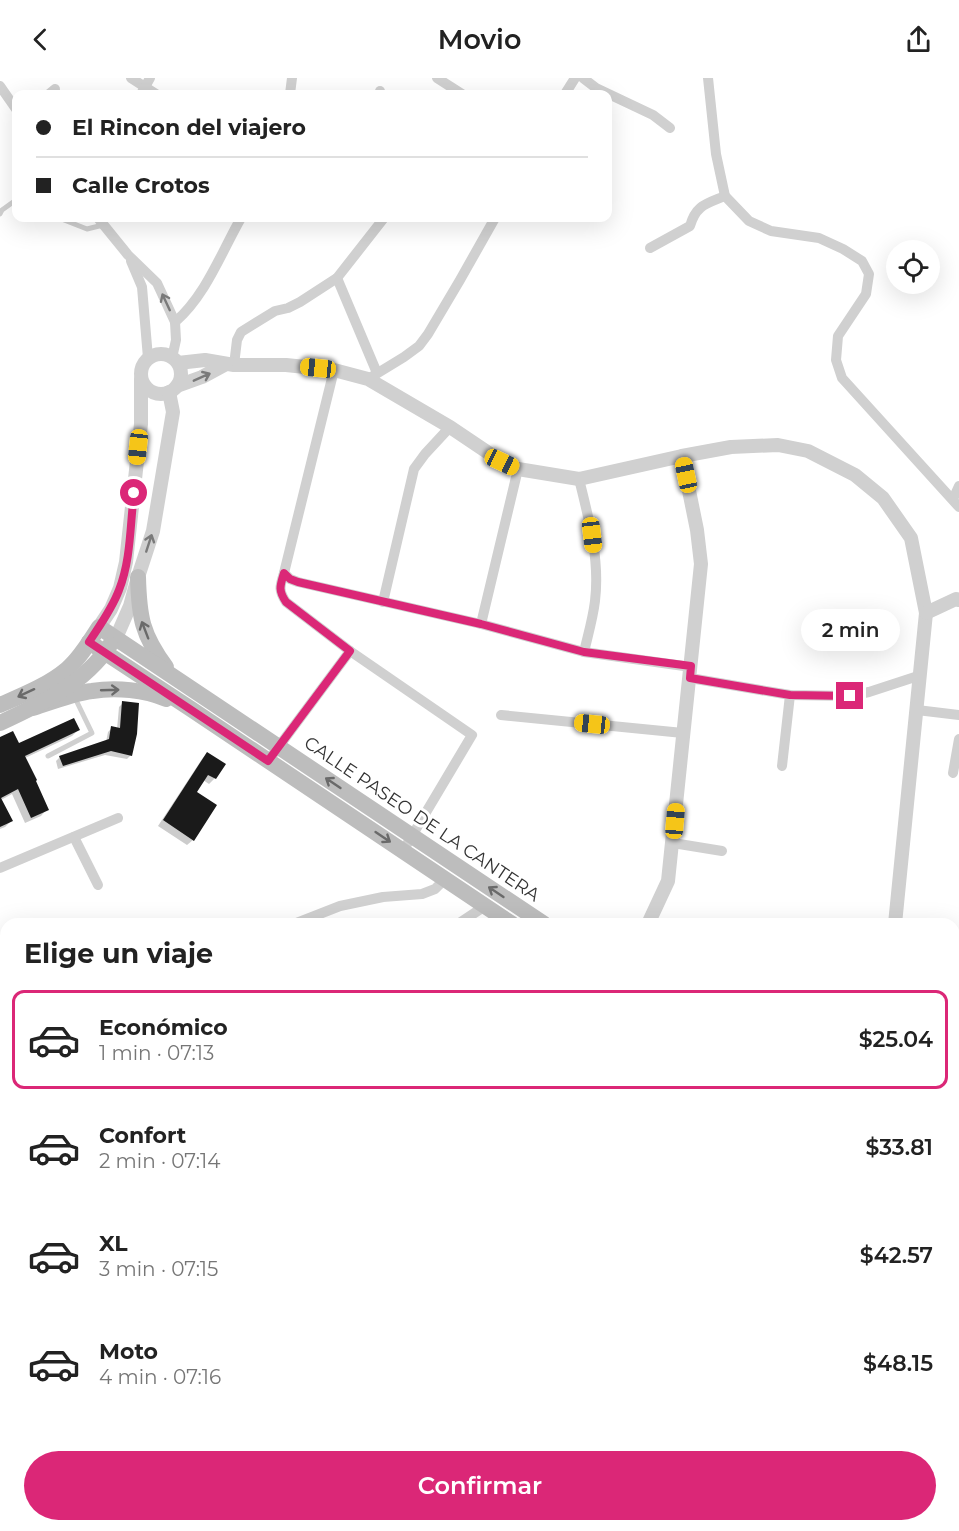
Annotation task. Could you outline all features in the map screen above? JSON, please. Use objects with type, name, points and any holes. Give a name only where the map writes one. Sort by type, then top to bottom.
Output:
[{"type":"main road","points":[[138,577],[138,603],[142,627],[156,653],[172,675]]},
{"type":"main road","name":"CALLE PASEO DE LA CANTERA","points":[[99,627],[535,918]]},
{"type":"main road","points":[[66,686],[69,667],[99,627]]},
{"type":"main road","points":[[0,723],[33,708],[66,686],[80,680],[116,638]]},
{"type":"main road","name":"CALLE PASEO DE LA CANTERA","points":[[89,642],[503,918]]},
{"type":"main road","points":[[0,705],[36,688],[66,686],[91,691],[120,690],[155,694],[191,709]]},
{"type":"street","points":[[131,78],[146,87]]},
{"type":"street","points":[[437,78],[456,90]]},
{"type":"street","points":[[583,78],[600,90]]},
{"type":"street","points":[[708,78],[716,154],[724,196],[749,221],[771,231],[819,238],[862,261],[869,274],[866,294],[838,336],[836,360],[842,378],[956,503]]},
{"type":"street","points":[[0,86],[12,103]]},
{"type":"street","points":[[612,96],[653,115],[670,128]]},
{"type":"street","points":[[650,248],[690,226],[694,214],[702,206],[724,196]]},
{"type":"street","points":[[101,222],[128,255],[157,282],[175,322],[175,360],[181,375],[173,389],[174,412],[153,531],[130,606],[116,638]]},
{"type":"street","points":[[175,322],[194,303],[239,222]]},
{"type":"street","points":[[141,380],[148,389],[159,394],[230,364],[241,332],[275,310],[288,308],[300,302],[337,278],[381,222]]},
{"type":"street","points":[[373,376],[404,357],[428,334],[493,222]]},
{"type":"street","points":[[128,255],[142,287],[148,358]]},
{"type":"street","points":[[337,278],[373,376]]},
{"type":"street","points":[[99,627],[111,609],[120,588],[126,562],[141,424],[141,368],[148,358],[158,354],[164,354],[175,360],[286,365],[373,376],[502,462],[518,470],[579,479],[731,447],[778,444],[808,451],[855,475],[883,498],[911,538],[926,613],[896,918]]},
{"type":"street","points":[[334,370],[280,585],[281,594],[286,602],[350,651],[472,735],[403,851]]},
{"type":"street","points":[[383,602],[414,469],[450,427]]},
{"type":"street","points":[[654,918],[668,881],[701,564],[697,530],[682,456]]},
{"type":"street","points":[[481,624],[518,470]]},
{"type":"street","points":[[579,479],[592,535],[596,566],[595,600],[584,652]]},
{"type":"street","points":[[956,503],[959,486]]},
{"type":"street","points":[[284,573],[290,579],[298,582],[481,624],[584,652],[691,672],[790,695],[850,696],[918,676]]},
{"type":"street","points":[[926,613],[958,598]]},
{"type":"street","points":[[268,761],[350,651]]},
{"type":"street","points":[[782,766],[790,695]]},
{"type":"street","points":[[917,710],[959,715]]},
{"type":"street","points":[[501,715],[683,733]]},
{"type":"street","points":[[953,773],[959,739]]},
{"type":"street","points":[[0,868],[118,818]]},
{"type":"street","points":[[74,837],[98,885]]},
{"type":"street","points":[[673,843],[722,851]]},
{"type":"street","points":[[309,918],[340,906],[383,897],[422,894],[435,889],[445,879]]},
{"type":"street","points":[[468,918],[485,906]]},
{"type":"lane","points":[[0,214],[12,203]]},
{"type":"lane","points":[[70,222],[87,229],[98,222]]},
{"type":"lane","points":[[48,756],[92,733],[66,686]]},
{"type":"building","points":[[122,701],[139,703],[137,734],[132,756],[111,751],[63,766],[59,756],[109,739],[111,726],[120,728]]},
{"type":"building","points":[[74,718],[80,730],[25,756],[49,810],[31,818],[18,789],[1,798],[13,821],[0,827],[0,737],[13,731],[19,743]]},
{"type":"building","points":[[207,752],[226,764],[216,779],[208,775],[197,792],[217,805],[194,841],[163,820]]},
{"type":"route","points":[[134,493],[126,562],[120,588],[111,609],[89,642],[268,761],[350,651],[286,602],[281,594],[280,585],[284,573],[290,579],[298,582],[481,624],[584,652],[691,666],[690,678],[790,695],[850,696]]}]
